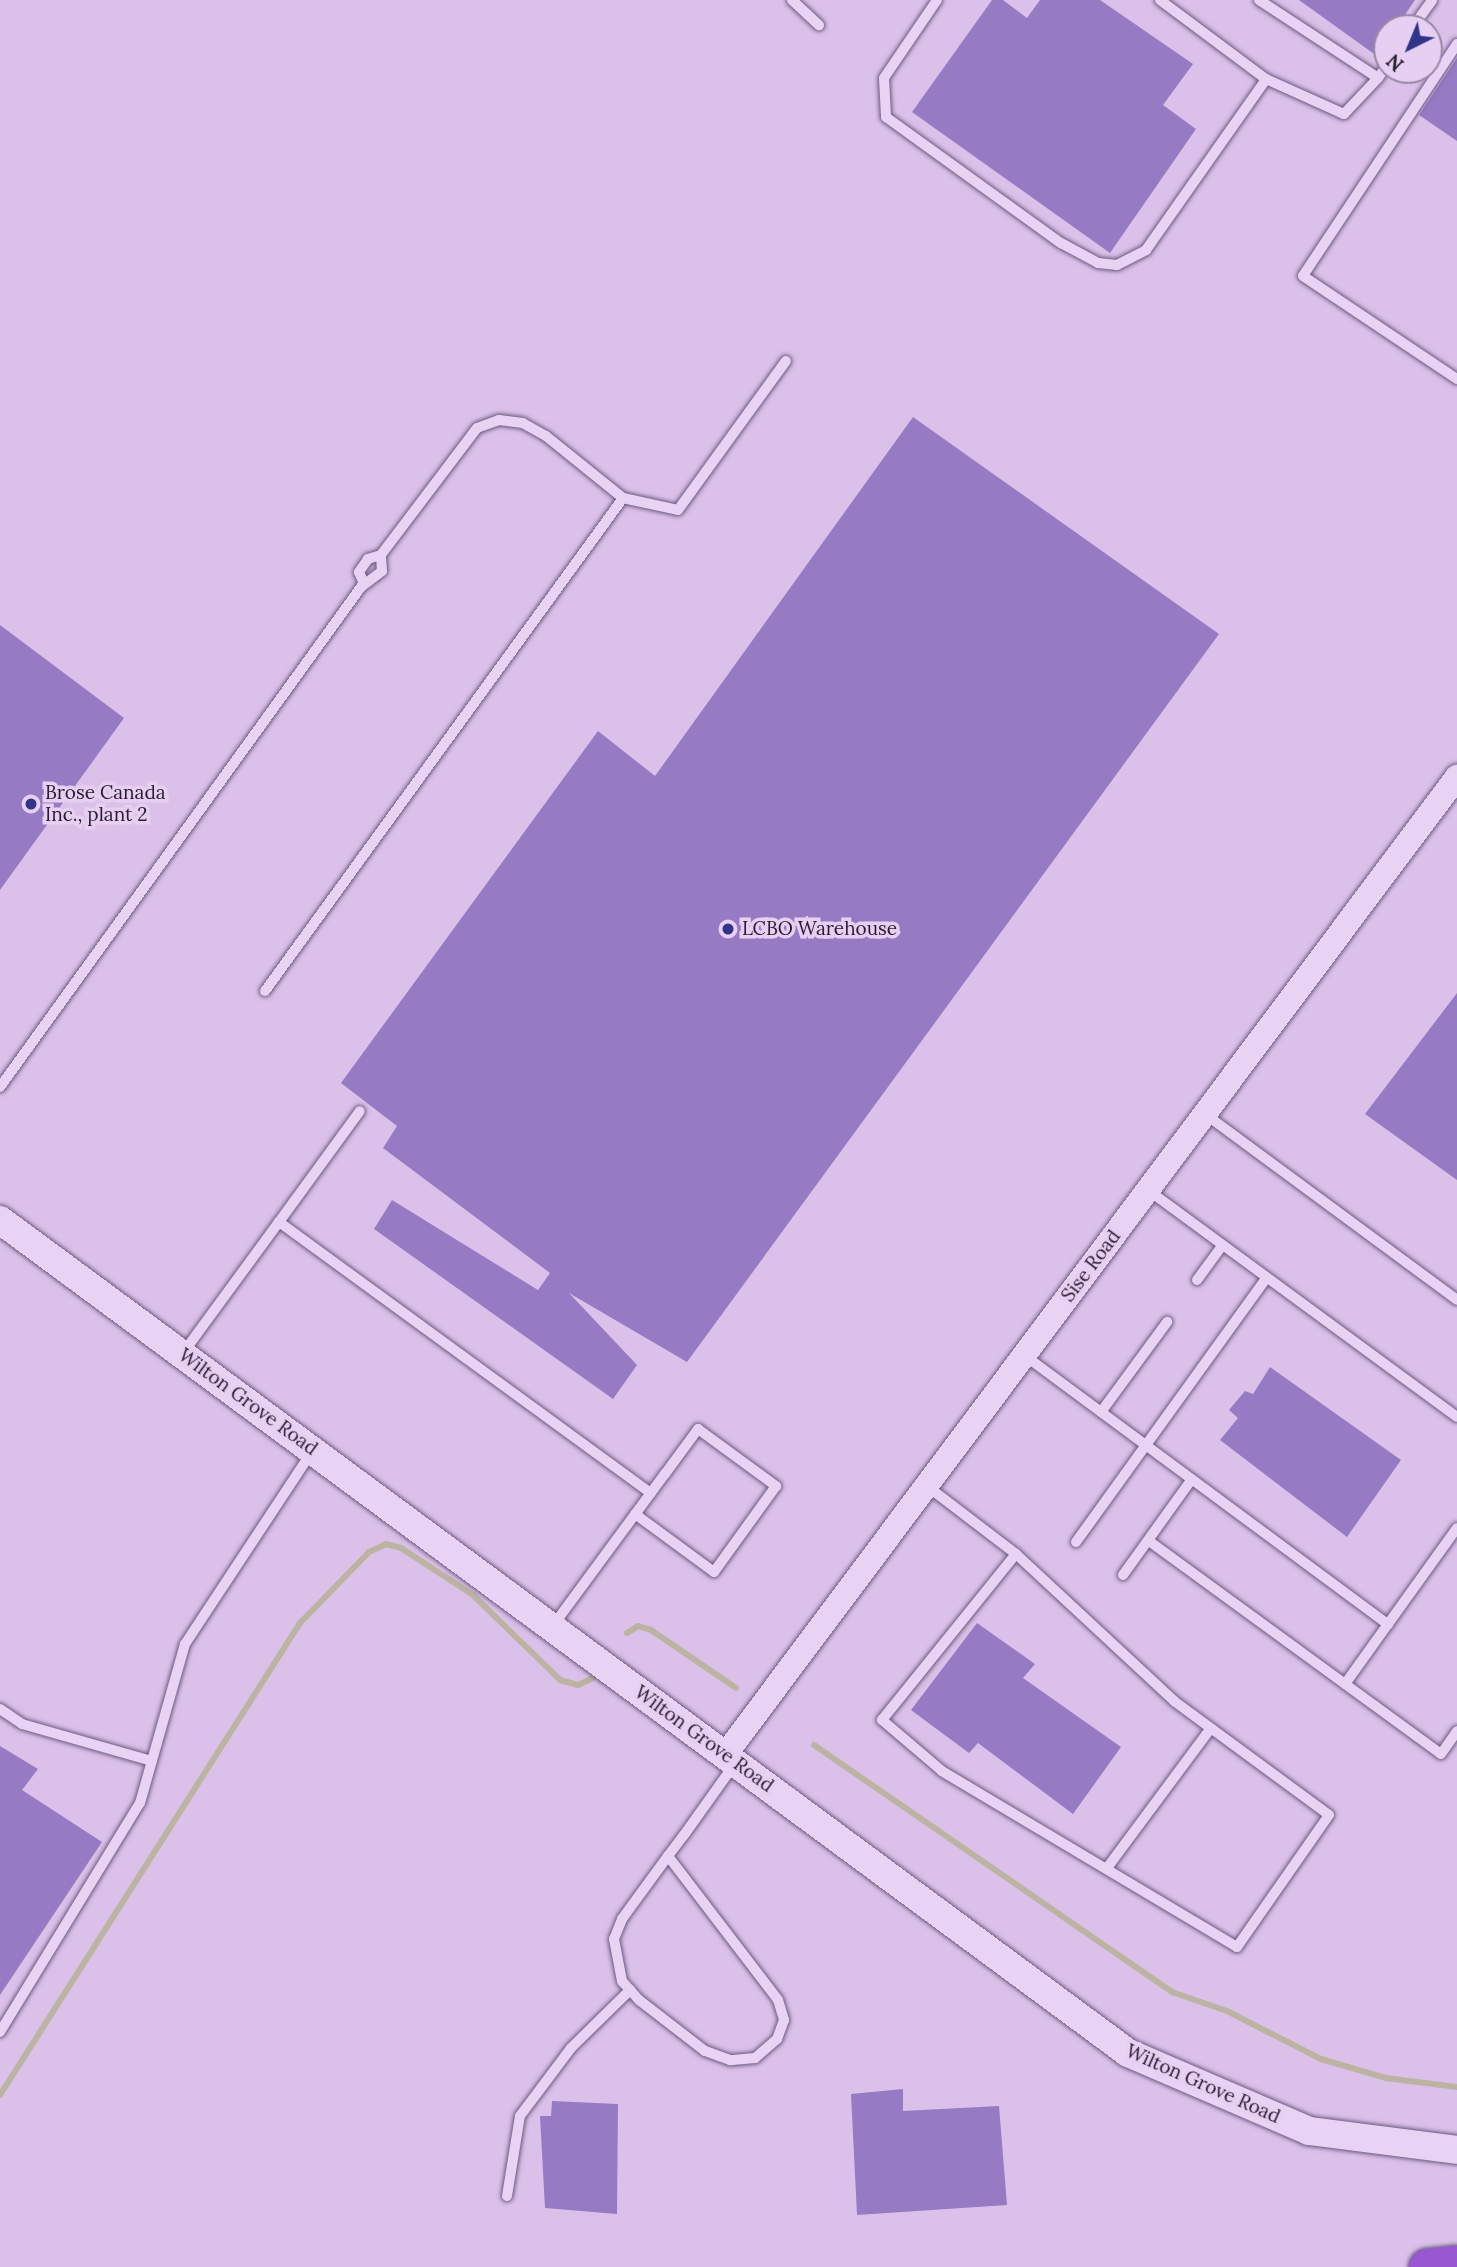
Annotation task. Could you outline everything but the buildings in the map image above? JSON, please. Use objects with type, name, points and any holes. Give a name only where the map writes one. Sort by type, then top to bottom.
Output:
[{"type":"highway","points":[[1427,2267],[1457,2264]]},
{"type":"main road","name":"Wilton Grove Road","points":[[0,1220],[1128,2053],[1309,2132],[1457,2150]]},
{"type":"street","name":"Sise Road","points":[[731,1759],[926,1486],[1457,777]]},
{"type":"lane","points":[[792,0],[819,25]]},
{"type":"lane","points":[[937,0],[884,78],[886,117],[1061,243],[1098,263],[1117,265],[1146,250],[1266,79]]},
{"type":"lane","points":[[1160,0],[1266,79],[1344,114],[1373,83]]},
{"type":"lane","points":[[1259,0],[1373,75]]},
{"type":"lane","points":[[1457,44],[1303,276],[1457,379]]},
{"type":"lane","points":[[364,584],[359,572],[368,559],[381,555],[477,428],[499,420],[523,423],[546,436],[624,498],[678,510],[786,361]]},
{"type":"lane","points":[[265,990],[624,498]]},
{"type":"lane","points":[[0,1087],[364,584],[382,571],[381,555]]},
{"type":"lane","points":[[183,1353],[360,1111]]},
{"type":"lane","points":[[1205,1114],[1457,1300]]},
{"type":"lane","points":[[1148,1190],[1266,1279],[1457,1416]]},
{"type":"lane","points":[[279,1222],[651,1493]]},
{"type":"lane","points":[[1197,1280],[1222,1246]]},
{"type":"lane","points":[[1076,1542],[1266,1279]]},
{"type":"lane","points":[[1101,1412],[1167,1322]]},
{"type":"lane","points":[[1024,1355],[1388,1624]]},
{"type":"lane","points":[[552,1627],[635,1514],[698,1429],[776,1486],[714,1572],[635,1514]]},
{"type":"lane","points":[[0,2032],[102,1872],[139,1803],[185,1644],[313,1450]]},
{"type":"lane","points":[[1123,1575],[1192,1479]]},
{"type":"lane","points":[[926,1486],[1016,1554],[1051,1593],[1211,1728],[1329,1815],[1237,1947],[942,1771],[882,1720],[1016,1554]]},
{"type":"lane","points":[[1345,1684],[1457,1528]]},
{"type":"lane","points":[[1149,1541],[1441,1754],[1457,1731]]},
{"type":"lane","points":[[0,1709],[22,1724],[152,1761]]},
{"type":"lane","points":[[1107,1868],[1211,1728]]},
{"type":"lane","points":[[668,1856],[778,2000],[784,2020],[777,2039],[755,2058],[730,2060],[705,2050],[630,1990],[622,1981],[614,1939],[731,1759]]},
{"type":"lane","points":[[507,2196],[520,2116],[571,2048],[630,1990]]},
{"type":"waterway","points":[[0,2095],[300,1623],[369,1552],[386,1544],[401,1548],[473,1595],[560,1680],[578,1685],[593,1678]]},
{"type":"waterway","points":[[627,1633],[638,1626],[651,1630],[736,1688]]},
{"type":"waterway","points":[[814,1745],[1172,1992],[1227,2011],[1321,2059],[1386,2078],[1457,2087]]},
{"type":"place","name":"Brose Canada Inc., plant 2","points":[[31,804]]},
{"type":"place","name":"LCBO Warehouse","points":[[728,929]]}]
